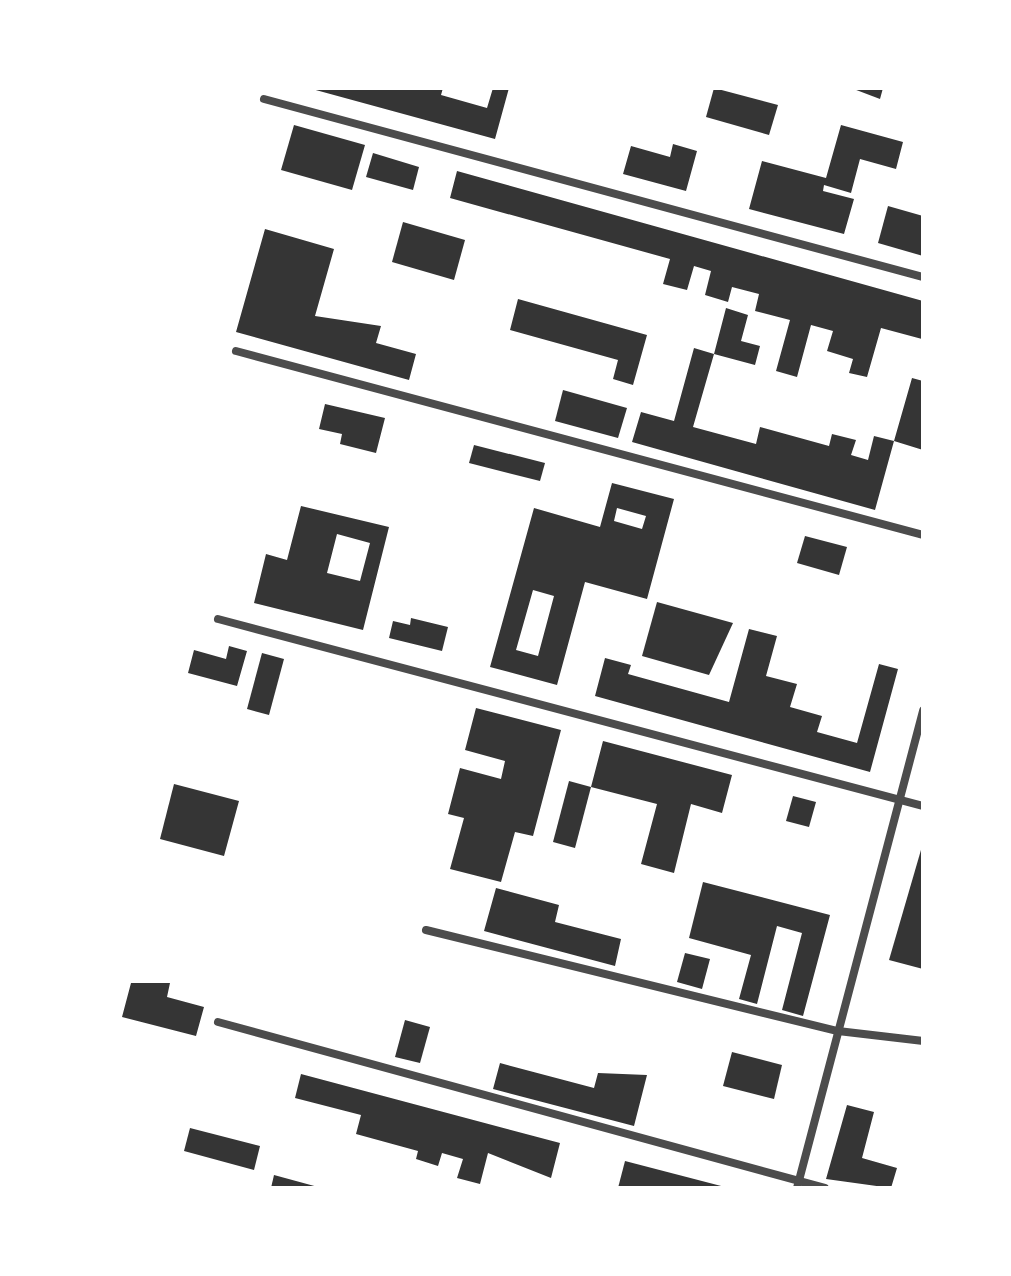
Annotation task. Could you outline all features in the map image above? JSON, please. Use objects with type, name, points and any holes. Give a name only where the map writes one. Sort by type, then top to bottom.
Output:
[{"type":"street","points":[[264,99],[923,277]]},
{"type":"street","points":[[236,351],[923,535]]},
{"type":"street","points":[[218,619],[923,806]]},
{"type":"street","points":[[798,1184],[896,799],[923,710]]},
{"type":"street","points":[[426,930],[838,1031],[923,1041]]},
{"type":"street","points":[[218,1022],[798,1184],[825,1188]]},
{"type":"building","points":[[443,88],[441,95],[487,108],[493,88],[509,88],[495,139],[312,89]]},
{"type":"building","points":[[714,88],[778,105],[769,135],[706,117]]},
{"type":"building","points":[[851,88],[883,88],[880,99]]},
{"type":"building","points":[[294,125],[365,145],[352,190],[281,170]]},
{"type":"building","points":[[841,125],[903,142],[896,169],[860,159],[851,193],[824,185],[823,191],[854,199],[844,234],[749,209],[762,161],[826,178]]},
{"type":"building","points":[[673,144],[697,151],[686,191],[623,174],[631,146],[670,157]]},
{"type":"building","points":[[373,153],[419,167],[413,190],[366,177]]},
{"type":"building","points":[[457,171],[923,301],[922,339],[881,328],[867,377],[849,373],[853,359],[827,351],[833,331],[811,325],[797,377],[776,371],[790,320],[755,311],[759,294],[732,287],[728,302],[705,295],[711,271],[694,266],[687,290],[663,284],[670,259],[450,198]]},
{"type":"building","points":[[888,206],[923,216],[923,256],[878,243]]},
{"type":"building","points":[[403,222],[465,240],[454,280],[392,262]]},
{"type":"building","points":[[265,229],[334,249],[315,316],[381,326],[376,343],[416,354],[409,380],[236,332]]},
{"type":"building","points":[[518,299],[647,335],[633,385],[613,379],[618,360],[510,330]]},
{"type":"building","points":[[726,308],[748,315],[741,341],[760,346],[755,365],[714,354]]},
{"type":"building","points":[[694,348],[714,354],[693,427],[756,444],[760,427],[829,446],[832,434],[856,440],[851,455],[868,460],[874,436],[894,441],[875,510],[632,442],[641,412],[674,421]]},
{"type":"building","points":[[912,378],[923,381],[923,450],[894,441]]},
{"type":"building","points":[[563,390],[627,408],[618,438],[555,421]]},
{"type":"building","points":[[325,404],[385,418],[376,453],[340,444],[342,434],[319,429]]},
{"type":"building","points":[[474,445],[545,463],[540,481],[469,463]]},
{"type":"building","points":[[612,483],[674,499],[647,599],[585,582],[557,685],[490,667],[534,508],[600,527]],"holes":[[[617,508],[646,516],[642,529],[614,521]],[[533,590],[554,596],[538,656],[516,650]]]},
{"type":"building","points":[[301,506],[389,527],[363,630],[254,603],[266,554],[287,560]],"holes":[[[337,534],[370,543],[360,581],[327,573]]]},
{"type":"building","points":[[805,536],[847,547],[839,575],[797,563]]},
{"type":"building","points":[[657,602],[733,623],[709,675],[642,656]]},
{"type":"building","points":[[411,618],[448,627],[442,651],[389,638],[393,621],[410,625]]},
{"type":"building","points":[[749,629],[777,636],[766,676],[797,684],[790,707],[822,716],[817,732],[857,743],[879,664],[898,669],[870,772],[595,696],[605,658],[631,665],[628,674],[729,702]]},
{"type":"building","points":[[229,646],[247,651],[237,686],[188,673],[194,650],[226,659]]},
{"type":"building","points":[[262,653],[284,659],[269,715],[247,709]]},
{"type":"building","points":[[476,708],[561,730],[533,836],[515,832],[501,882],[450,869],[464,818],[448,814],[460,768],[501,779],[505,761],[465,750]]},
{"type":"building","points":[[603,741],[732,775],[722,813],[691,804],[674,873],[641,864],[657,804],[591,787]]},
{"type":"building","points":[[569,781],[591,787],[575,848],[553,842]]},
{"type":"building","points":[[174,784],[239,801],[224,856],[160,839]]},
{"type":"building","points":[[793,796],[816,802],[809,827],[786,821]]},
{"type":"building","points":[[923,843],[923,969],[889,960]]},
{"type":"building","points":[[703,882],[830,915],[803,1016],[782,1010],[802,933],[777,926],[757,1004],[739,999],[751,955],[689,938]]},
{"type":"building","points":[[496,888],[559,905],[555,922],[621,939],[615,966],[484,931]]},
{"type":"building","points":[[685,953],[710,959],[702,989],[677,982]]},
{"type":"building","points":[[131,983],[170,983],[167,997],[204,1007],[196,1036],[122,1017]]},
{"type":"building","points":[[405,1020],[430,1027],[420,1063],[395,1057]]},
{"type":"building","points":[[732,1052],[782,1065],[774,1099],[723,1086]]},
{"type":"building","points":[[500,1063],[594,1088],[598,1073],[647,1075],[634,1126],[493,1089]]},
{"type":"building","points":[[301,1074],[560,1143],[551,1178],[488,1153],[480,1184],[457,1178],[463,1159],[442,1153],[438,1166],[416,1159],[418,1151],[356,1134],[361,1115],[295,1098]]},
{"type":"building","points":[[847,1105],[874,1112],[862,1158],[897,1168],[891,1188],[826,1179]]},
{"type":"building","points":[[190,1128],[260,1146],[254,1170],[184,1151]]},
{"type":"building","points":[[625,1161],[725,1187],[725,1188],[618,1188]]},
{"type":"building","points":[[274,1175],[318,1187],[318,1188],[271,1188]]}]
